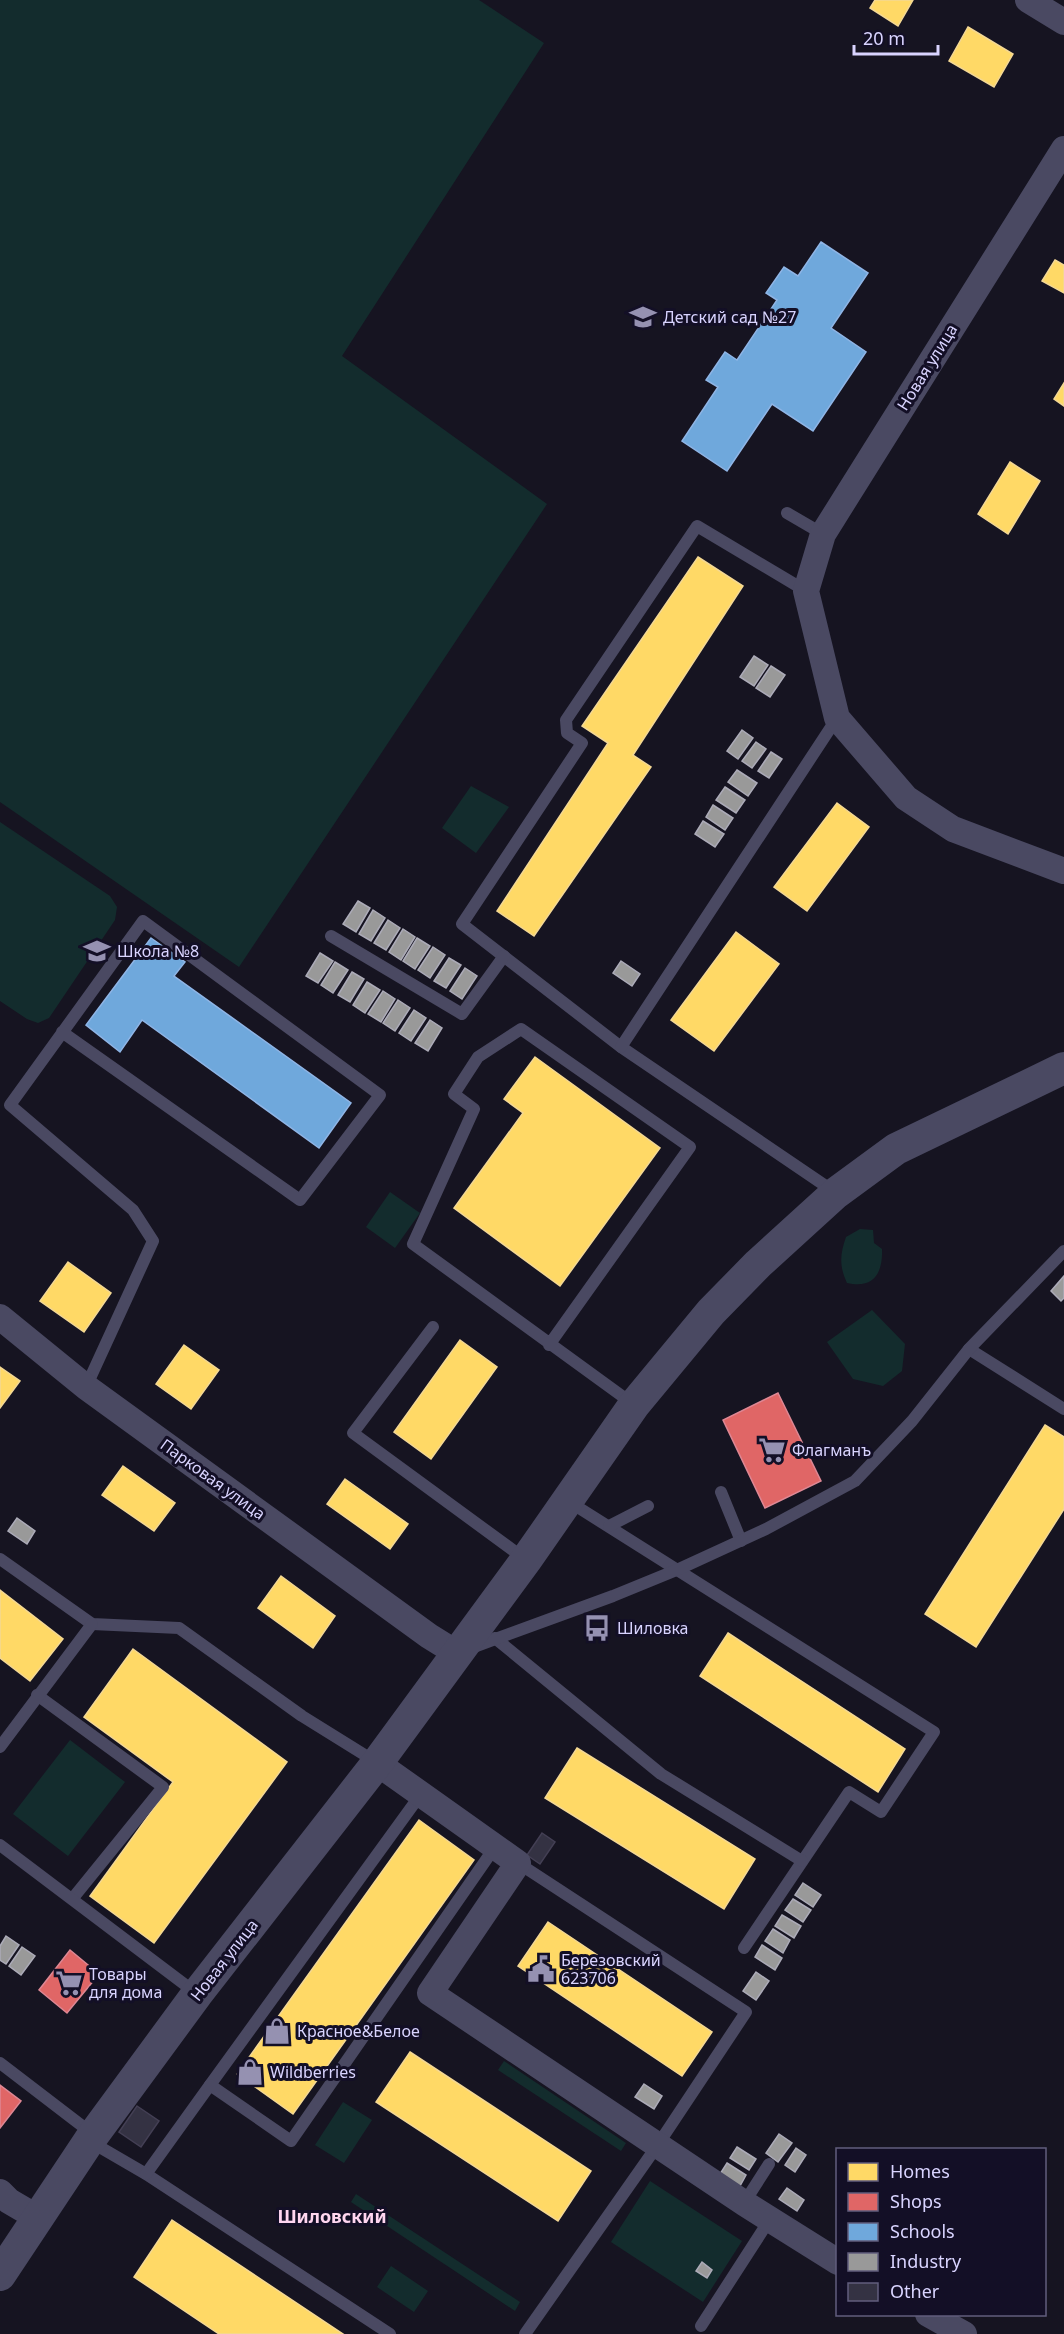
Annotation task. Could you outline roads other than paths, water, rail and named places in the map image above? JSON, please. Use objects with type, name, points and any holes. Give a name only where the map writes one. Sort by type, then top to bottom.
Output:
[{"type":"street","points":[[1028,0],[1064,22]]},
{"type":"street","name":"Новая улица","points":[[806,591],[823,534],[1064,149]]},
{"type":"street","points":[[806,591],[837,718],[906,798],[953,829],[1064,871]]},
{"type":"street","name":"Новая улица","points":[[0,2275],[91,2138],[197,1994],[377,1763],[458,1654],[634,1405],[711,1312],[758,1264],[836,1193],[896,1149],[1064,1068]]},
{"type":"street","name":"Парковая улица","points":[[0,1317],[86,1387],[429,1636],[458,1654]]},
{"type":"street","points":[[377,1763],[518,1863],[430,1993],[744,2204],[836,2261]]},
{"type":"street","points":[[0,2192],[9,2201],[38,2218]]},
{"type":"street","points":[[932,2316],[964,2334]]},
{"type":"lane","points":[[787,513],[823,534]]},
{"type":"lane","points":[[806,591],[697,526],[566,720],[567,733],[582,743],[462,924],[621,1047],[836,1193]]},
{"type":"lane","points":[[621,1047],[837,718]]},
{"type":"lane","points":[[62,1032],[300,1200],[380,1095],[143,921],[62,1032],[10,1105],[133,1210],[153,1241],[86,1387]]},
{"type":"lane","points":[[331,936],[462,1014],[504,956]]},
{"type":"lane","points":[[549,1345],[690,1147],[521,1029],[478,1058],[454,1094],[474,1109],[414,1244],[549,1345],[634,1405]]},
{"type":"lane","points":[[458,1654],[679,1569],[741,1541],[855,1481],[912,1421],[969,1349],[1064,1251]]},
{"type":"lane","points":[[433,1327],[353,1433],[526,1560]]},
{"type":"lane","points":[[969,1349],[1064,1409]]},
{"type":"lane","points":[[721,1491],[741,1541]]},
{"type":"lane","points":[[567,1501],[679,1569],[934,1732],[881,1812],[849,1792],[744,1948]]},
{"type":"lane","points":[[609,1526],[648,1506]]},
{"type":"lane","points":[[0,1559],[92,1624],[179,1628],[302,1716],[377,1763]]},
{"type":"lane","points":[[0,1747],[92,1624]]},
{"type":"lane","points":[[495,1638],[661,1774],[802,1861]]},
{"type":"lane","points":[[37,1695],[163,1787],[73,1898]]},
{"type":"lane","points":[[146,2174],[421,1794]]},
{"type":"lane","points":[[0,1845],[197,1994]]},
{"type":"lane","points":[[210,2085],[291,2141],[495,1847]]},
{"type":"lane","points":[[518,1863],[746,2012],[657,2146],[525,2334]]},
{"type":"lane","points":[[0,2063],[91,2138],[390,2334]]},
{"type":"lane","points":[[744,2204],[769,2164]]},
{"type":"lane","points":[[701,2326],[770,2219]]},
{"type":"place","name":"Детский сад №27","points":[[643,317]]},
{"type":"place","name":"Школа №8","points":[[97,951]]},
{"type":"place","name":"Флагманъ","points":[[772,1450]]},
{"type":"place","name":"Шиловка","points":[[597,1628]]},
{"type":"place","name":"Березовский 623706","points":[[541,1969]]},
{"type":"place","name":"Товары для дома","points":[[69,1983]]},
{"type":"place","name":"Красное&Белое","points":[[277,2031]]},
{"type":"place","name":"Wildberries","points":[[250,2072]]},
{"type":"district","name":"Шиловский","points":[[332,2217]]}]
